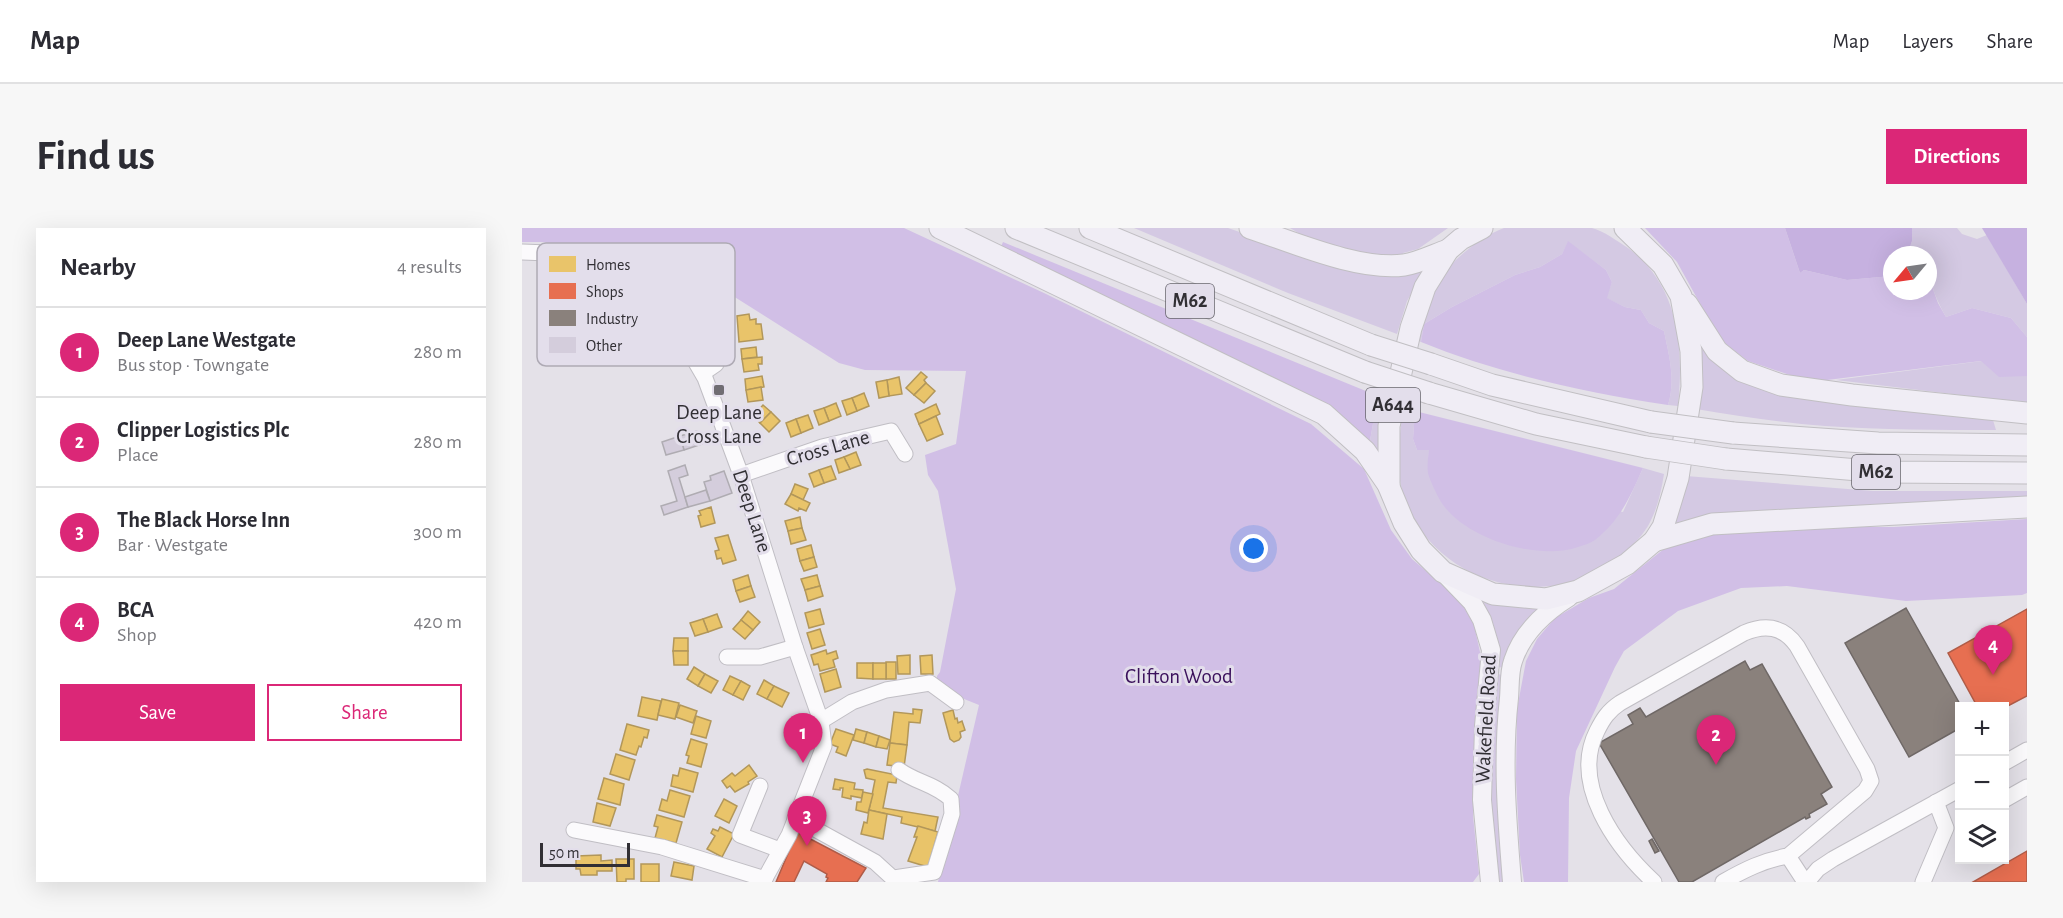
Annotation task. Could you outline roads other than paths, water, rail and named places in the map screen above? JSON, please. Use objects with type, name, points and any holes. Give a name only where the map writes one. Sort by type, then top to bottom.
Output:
[{"type":"highway","points":[[940,228],[1324,414],[1365,451],[1389,487]]},
{"type":"highway","name":"M62","points":[[1016,228],[1365,372],[1536,424],[1646,447],[1726,459],[1882,472],[2027,473]]},
{"type":"highway","name":"M62","points":[[1090,228],[1371,345],[1492,385],[1651,422],[1733,433],[1878,443],[2027,445]]},
{"type":"highway","points":[[1250,228],[1351,261],[1388,266],[1406,265],[1482,228]]},
{"type":"highway","name":"A644","points":[[1459,239],[1425,287],[1411,328],[1389,426],[1389,487],[1404,523],[1421,550],[1443,572],[1493,594],[1546,599],[1578,591],[1627,564],[1654,541],[1663,526],[1677,478],[1692,387],[1691,351],[1681,296],[1663,265],[1625,228]]},
{"type":"highway","points":[[1681,296],[1717,351],[1742,371],[1781,385],[1852,395],[2026,413]]},
{"type":"highway","points":[[1654,541],[1712,524],[2027,507]]},
{"type":"main road","name":"Wakefield Road","points":[[1443,572],[1473,603],[1482,620],[1491,650],[1484,726],[1482,800],[1490,882]]},
{"type":"main road","name":"Wakefield Road","points":[[1512,882],[1505,794],[1506,726],[1513,662],[1529,631],[1550,609],[1578,591]]},
{"type":"street","name":"Deep Lane","points":[[522,252],[537,253]]},
{"type":"street","name":"Deep Lane","points":[[698,366],[741,475],[795,648],[821,721],[824,746],[795,818],[764,881]]},
{"type":"street","points":[[703,374],[713,366]]},
{"type":"street","name":"Cross Lane","points":[[741,475],[822,447],[891,431],[905,454]]},
{"type":"street","points":[[1654,882],[1619,842],[1598,804],[1590,784],[1588,760],[1592,741],[1604,718],[1613,708],[1744,633],[1764,627],[1781,631],[1792,640],[1870,777],[1870,784],[1865,791],[1788,856],[1773,858],[1723,882]]},
{"type":"street","points":[[727,657],[760,657],[795,648]]},
{"type":"street","points":[[821,721],[852,702],[886,690],[930,683],[956,702]]},
{"type":"street","points":[[2009,760],[2027,750]]},
{"type":"street","points":[[795,818],[875,870],[896,880],[934,872],[952,814],[951,799],[937,787],[912,779],[898,770]]},
{"type":"street","points":[[760,786],[740,835],[780,850]]},
{"type":"street","points":[[2009,797],[2027,787]]},
{"type":"street","points":[[1788,856],[1806,882],[1818,869],[1955,791]]},
{"type":"street","points":[[1923,882],[1946,828],[1936,802]]},
{"type":"street","points":[[574,831],[662,847],[764,881]]},
{"type":"place","name":"Deep Lane Cross Lane","points":[[719,390]]},
{"type":"place","name":"BCA","points":[[1993,675]]},
{"type":"place","name":"Deep Lane Westgate","points":[[803,763]]},
{"type":"place","name":"Clipper Logistics Plc","points":[[1716,765]]},
{"type":"place","name":"The Black Horse Inn","points":[[807,846]]},
{"type":"park label","name":"Clifton Wood","points":[[1179,676]]}]
